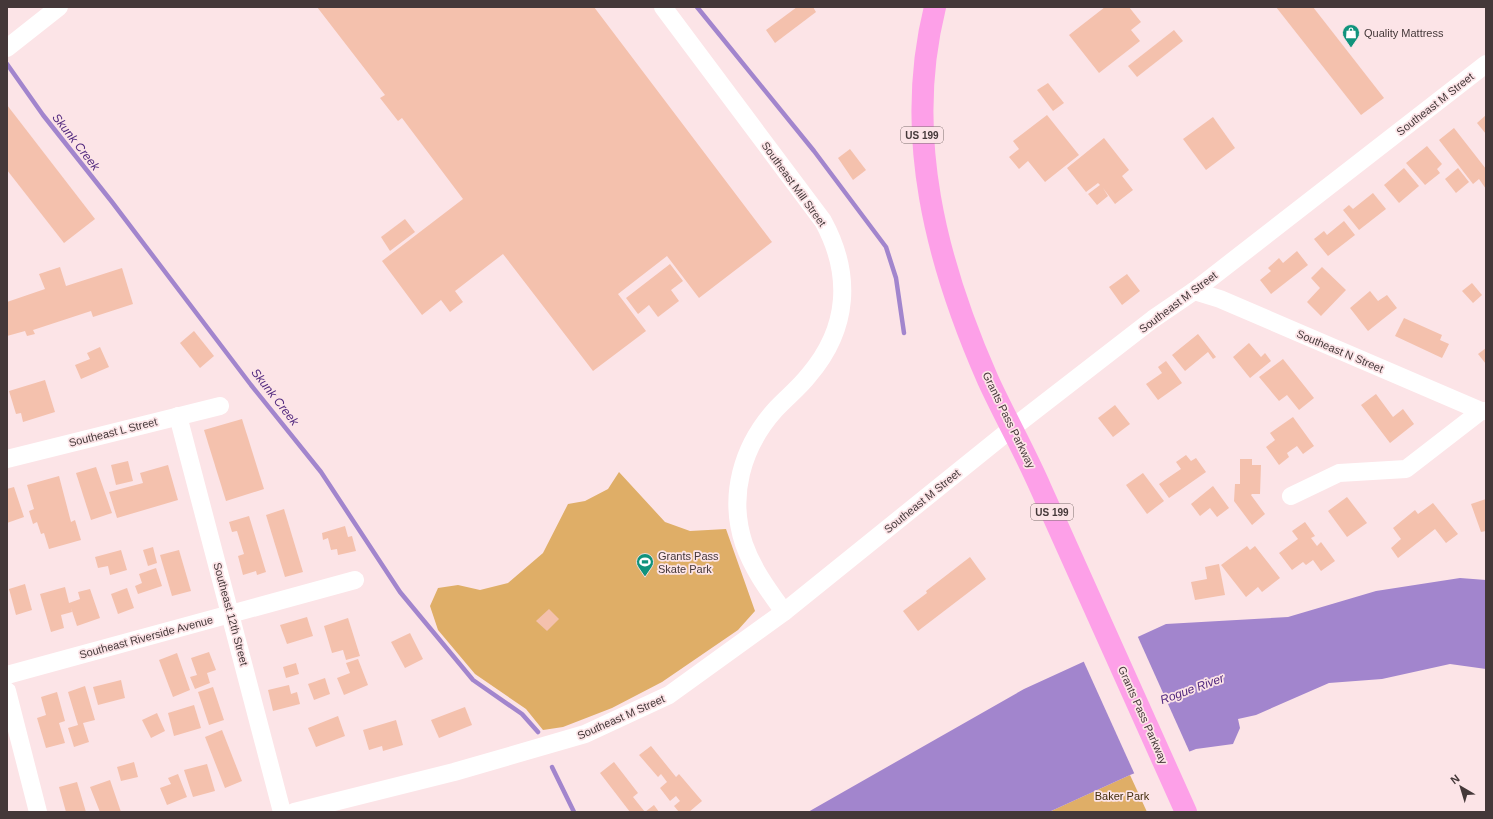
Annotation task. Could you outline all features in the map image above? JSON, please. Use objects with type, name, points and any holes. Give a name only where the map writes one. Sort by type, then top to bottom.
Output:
[{"type":"highway","name":"Grants Pass Parkway","points":[[935,7],[924,66],[921,127],[928,191],[944,261],[987,378],[1011,429],[1030,464],[1186,812]]},
{"type":"street","points":[[7,48],[59,7]]},
{"type":"street","name":"Southeast Mill Street","points":[[663,7],[823,221],[832,238],[841,269],[843,286],[838,320],[824,355],[809,376],[774,411],[757,434],[746,454],[738,484],[738,507],[744,544],[763,582],[784,612]]},
{"type":"street","name":"Southeast M Street","points":[[294,812],[454,772],[586,734],[670,696],[784,612],[1011,429],[1153,320],[1194,291],[1486,64]]},
{"type":"street","name":"Southeast N Street","points":[[1194,291],[1220,299],[1484,411]]},
{"type":"street","name":"Southeast L Street","points":[[7,459],[220,406]]},
{"type":"street","points":[[1291,496],[1338,474],[1406,469],[1484,411]]},
{"type":"street","name":"Southeast 12th Street","points":[[178,416],[282,812]]},
{"type":"street","name":"Southeast Riverside Avenue","points":[[7,675],[354,580]]},
{"type":"street","points":[[7,691],[38,812]]},
{"type":"green space","name":"Grants Pass Skate Park","points":[[619,472],[665,522],[690,531],[726,529],[755,611],[738,630],[662,682],[612,708],[563,727],[543,730],[526,709],[475,674],[438,630],[430,606],[438,588],[458,585],[480,590],[508,583],[543,553],[568,504],[585,501],[608,489]]},
{"type":"green space","name":"Baker Park","points":[[1130,775],[1147,812],[1049,812]]},
{"type":"water","name":"Rogue River","points":[[1460,578],[1486,580],[1486,669],[1450,664],[1382,679],[1329,683],[1256,715],[1238,719],[1240,728],[1233,744],[1196,749],[1130,775],[1049,812],[808,812],[1024,689],[1166,624],[1288,617],[1376,591]]},
{"type":"pier","points":[[1137,635],[1190,753],[1135,775],[1083,660]]},
{"type":"building","points":[[317,7],[594,7],[772,242],[699,298],[667,256],[618,294],[646,331],[593,371],[503,254],[455,291],[463,302],[450,312],[441,300],[422,315],[382,261],[463,199],[402,118],[398,121],[380,98],[385,95]]},
{"type":"building","points":[[797,7],[813,7],[816,12],[775,43],[766,30]]},
{"type":"building","points":[[1105,7],[1129,7],[1141,22],[1131,30],[1140,41],[1099,73],[1069,35]]},
{"type":"building","points":[[1276,7],[1313,7],[1384,98],[1361,115]]},
{"type":"building","points":[[1174,30],[1183,41],[1137,77],[1128,66]]},
{"type":"building","points":[[1048,83],[1064,103],[1053,111],[1037,90]]},
{"type":"building","points":[[7,105],[95,219],[64,243],[7,170]]},
{"type":"building","points":[[1047,115],[1079,155],[1045,182],[1028,161],[1019,169],[1009,157],[1019,149],[1013,141]]},
{"type":"building","points":[[1486,115],[1486,134],[1477,123]]},
{"type":"building","points":[[1213,117],[1235,148],[1206,170],[1183,139]]},
{"type":"building","points":[[1454,128],[1486,169],[1486,189],[1479,179],[1473,184],[1439,140]]},
{"type":"building","points":[[1104,138],[1129,170],[1122,176],[1133,190],[1115,204],[1103,188],[1108,196],[1097,205],[1088,194],[1100,185],[1098,183],[1086,192],[1067,168]]},
{"type":"building","points":[[1427,146],[1442,164],[1437,169],[1440,173],[1425,185],[1406,163]]},
{"type":"building","points":[[850,149],[866,170],[853,180],[838,158]]},
{"type":"building","points":[[1404,168],[1419,186],[1399,203],[1384,185]]},
{"type":"building","points":[[1458,168],[1469,182],[1456,193],[1445,179]]},
{"type":"building","points":[[1373,193],[1386,209],[1359,230],[1343,210],[1349,205],[1353,209]]},
{"type":"building","points":[[405,219],[415,232],[390,251],[381,237]]},
{"type":"building","points":[[1344,221],[1355,235],[1328,256],[1314,239],[1324,231],[1327,235]]},
{"type":"building","points":[[1297,251],[1308,265],[1271,294],[1260,280],[1271,271],[1268,268],[1279,258],[1283,263]]},
{"type":"building","points":[[670,264],[683,281],[671,290],[679,301],[658,317],[649,305],[638,314],[626,298]]},
{"type":"building","points":[[60,267],[66,286],[122,268],[133,304],[93,317],[91,311],[33,330],[35,334],[27,336],[25,331],[7,336],[7,302],[45,289],[39,274]]},
{"type":"building","points":[[1322,267],[1346,290],[1321,316],[1307,302],[1320,288],[1311,278]]},
{"type":"building","points":[[1127,274],[1140,291],[1122,305],[1109,287]]},
{"type":"building","points":[[1472,283],[1482,295],[1473,303],[1462,291]]},
{"type":"building","points":[[1370,291],[1378,301],[1387,295],[1397,308],[1368,331],[1350,308]]},
{"type":"building","points":[[1404,318],[1442,335],[1440,340],[1449,344],[1442,358],[1395,336]]},
{"type":"building","points":[[194,331],[214,356],[200,368],[180,343]]},
{"type":"building","points":[[1198,334],[1216,357],[1213,359],[1208,352],[1185,371],[1172,355]]},
{"type":"building","points":[[1249,343],[1261,357],[1265,353],[1271,361],[1250,378],[1233,357]]},
{"type":"building","points":[[100,347],[109,367],[81,379],[75,365],[90,359],[87,353]]},
{"type":"building","points":[[1486,348],[1486,364],[1478,354]]},
{"type":"building","points":[[1283,359],[1314,398],[1299,410],[1287,395],[1279,401],[1259,377]]},
{"type":"building","points":[[1166,361],[1182,383],[1158,400],[1146,384],[1162,373],[1158,367]]},
{"type":"building","points":[[45,380],[55,412],[23,422],[21,413],[16,414],[9,391]]},
{"type":"building","points":[[1376,394],[1393,417],[1403,409],[1414,424],[1390,443],[1361,405]]},
{"type":"building","points":[[1115,405],[1130,424],[1113,437],[1098,418]]},
{"type":"building","points":[[1293,417],[1314,446],[1303,454],[1297,446],[1287,453],[1289,457],[1279,465],[1266,447],[1275,440],[1270,433]]},
{"type":"building","points":[[242,419],[264,489],[226,501],[204,430]]},
{"type":"building","points":[[1186,455],[1191,461],[1196,458],[1206,472],[1169,498],[1159,484],[1181,469],[1176,462]]},
{"type":"building","points":[[1240,459],[1252,459],[1252,465],[1261,465],[1260,494],[1251,495],[1265,514],[1252,525],[1234,501],[1235,484],[1240,484]]},
{"type":"building","points":[[128,461],[133,481],[116,485],[111,465]]},
{"type":"building","points":[[168,465],[178,500],[117,518],[109,492],[143,483],[140,473]]},
{"type":"building","points":[[96,467],[112,513],[91,520],[76,473]]},
{"type":"building","points":[[1143,473],[1164,501],[1147,514],[1126,485]]},
{"type":"building","points":[[59,476],[71,522],[75,520],[81,540],[49,549],[44,533],[41,534],[37,522],[33,524],[29,511],[34,509],[27,485]]},
{"type":"building","points":[[1213,486],[1229,508],[1217,517],[1210,508],[1200,516],[1191,504]]},
{"type":"building","points":[[14,487],[24,517],[7,523],[7,489]]},
{"type":"building","points":[[1347,497],[1367,523],[1347,537],[1328,511]]},
{"type":"building","points":[[1486,499],[1486,531],[1481,532],[1471,504]]},
{"type":"building","points":[[1433,503],[1458,534],[1446,543],[1435,529],[1398,558],[1391,548],[1401,539],[1393,528],[1415,510],[1418,514]]},
{"type":"building","points":[[284,509],[303,572],[285,577],[266,515]]},
{"type":"building","points":[[249,516],[266,572],[257,575],[256,571],[243,575],[238,556],[244,554],[237,531],[232,532],[229,522]]},
{"type":"building","points":[[1305,522],[1315,536],[1311,538],[1317,546],[1321,542],[1335,561],[1321,571],[1313,560],[1306,565],[1303,562],[1292,570],[1279,553],[1298,539],[1292,531]]},
{"type":"building","points":[[345,526],[348,537],[352,536],[356,551],[338,555],[337,549],[331,550],[328,538],[323,540],[322,533]]},
{"type":"building","points":[[1247,546],[1250,550],[1255,546],[1280,578],[1262,592],[1258,587],[1246,597],[1221,565]]},
{"type":"building","points":[[153,547],[157,563],[148,566],[143,550]]},
{"type":"building","points":[[121,550],[127,570],[110,575],[108,566],[98,568],[95,557]]},
{"type":"building","points":[[179,550],[191,591],[172,596],[160,555]]},
{"type":"building","points":[[970,557],[986,579],[918,631],[903,611]]},
{"type":"building","points":[[1219,564],[1225,595],[1195,600],[1191,582],[1207,579],[1205,567]]},
{"type":"building","points":[[156,568],[162,586],[138,594],[135,586],[142,583],[139,574]]},
{"type":"building","points":[[25,584],[32,610],[16,615],[9,589]]},
{"type":"building","points":[[65,587],[69,603],[80,599],[78,592],[90,589],[100,618],[77,626],[71,608],[72,612],[61,615],[64,628],[51,632],[40,594]]},
{"type":"building","points":[[127,588],[134,608],[118,614],[111,594]]},
{"type":"building","points":[[549,609],[559,619],[547,631],[536,621]]},
{"type":"building","points":[[307,617],[313,636],[287,644],[280,625]]},
{"type":"building","points":[[348,618],[360,656],[346,660],[343,650],[332,653],[324,626]]},
{"type":"building","points":[[410,633],[423,659],[405,668],[391,642]]},
{"type":"building","points":[[209,652],[216,670],[207,673],[210,683],[195,689],[190,677],[197,675],[191,658]]},
{"type":"building","points":[[177,653],[190,690],[173,697],[159,660]]},
{"type":"building","points":[[358,659],[368,685],[344,695],[337,678],[350,673],[346,663]]},
{"type":"building","points":[[296,663],[299,674],[286,678],[283,667]]},
{"type":"building","points":[[325,678],[330,694],[314,700],[308,684]]},
{"type":"building","points":[[121,680],[125,698],[98,705],[93,687]]},
{"type":"building","points":[[289,685],[291,694],[297,692],[300,704],[273,711],[268,690]]},
{"type":"building","points":[[85,686],[95,720],[83,723],[89,742],[74,747],[68,728],[78,725],[68,692]]},
{"type":"building","points":[[213,687],[224,720],[209,725],[198,692]]},
{"type":"building","points":[[57,692],[65,721],[59,723],[65,743],[46,748],[37,718],[46,715],[41,697]]},
{"type":"building","points":[[194,705],[201,728],[174,736],[168,713]]},
{"type":"building","points":[[465,707],[472,725],[439,738],[431,720]]},
{"type":"building","points":[[157,713],[165,731],[151,738],[142,720]]},
{"type":"building","points":[[338,716],[345,736],[316,747],[308,728]]},
{"type":"building","points":[[396,720],[403,745],[383,751],[382,746],[369,750],[363,730]]},
{"type":"building","points":[[222,730],[242,781],[225,788],[205,737]]},
{"type":"building","points":[[651,746],[676,777],[679,774],[702,801],[689,812],[679,812],[674,806],[680,801],[676,796],[670,801],[660,788],[667,782],[661,774],[658,777],[639,755]]},
{"type":"building","points":[[134,762],[138,777],[121,781],[117,767]]},
{"type":"building","points":[[614,762],[638,793],[633,797],[645,812],[630,812],[600,773]]},
{"type":"building","points":[[207,764],[215,791],[193,797],[184,770]]},
{"type":"building","points":[[178,774],[187,797],[167,805],[160,788],[171,784],[168,778]]},
{"type":"building","points":[[110,780],[121,812],[100,812],[90,787]]},
{"type":"building","points":[[77,782],[86,812],[66,812],[59,787]]},
{"type":"building","points":[[654,805],[659,812],[645,812]]},
{"type":"waterway","points":[[697,7],[814,151],[886,247],[896,278],[904,333]]},
{"type":"waterway","name":"Skunk Creek","points":[[7,64],[43,115],[112,202],[251,385],[321,472],[400,592],[473,680],[522,714],[538,732]]},
{"type":"waterway","name":"Skunk Creek","points":[[552,767],[574,812]]},
{"type":"place","name":"Quality Mattress","points":[[1351,48]]},
{"type":"place","name":"Grants Pass Skate Park","points":[[645,577]]}]
